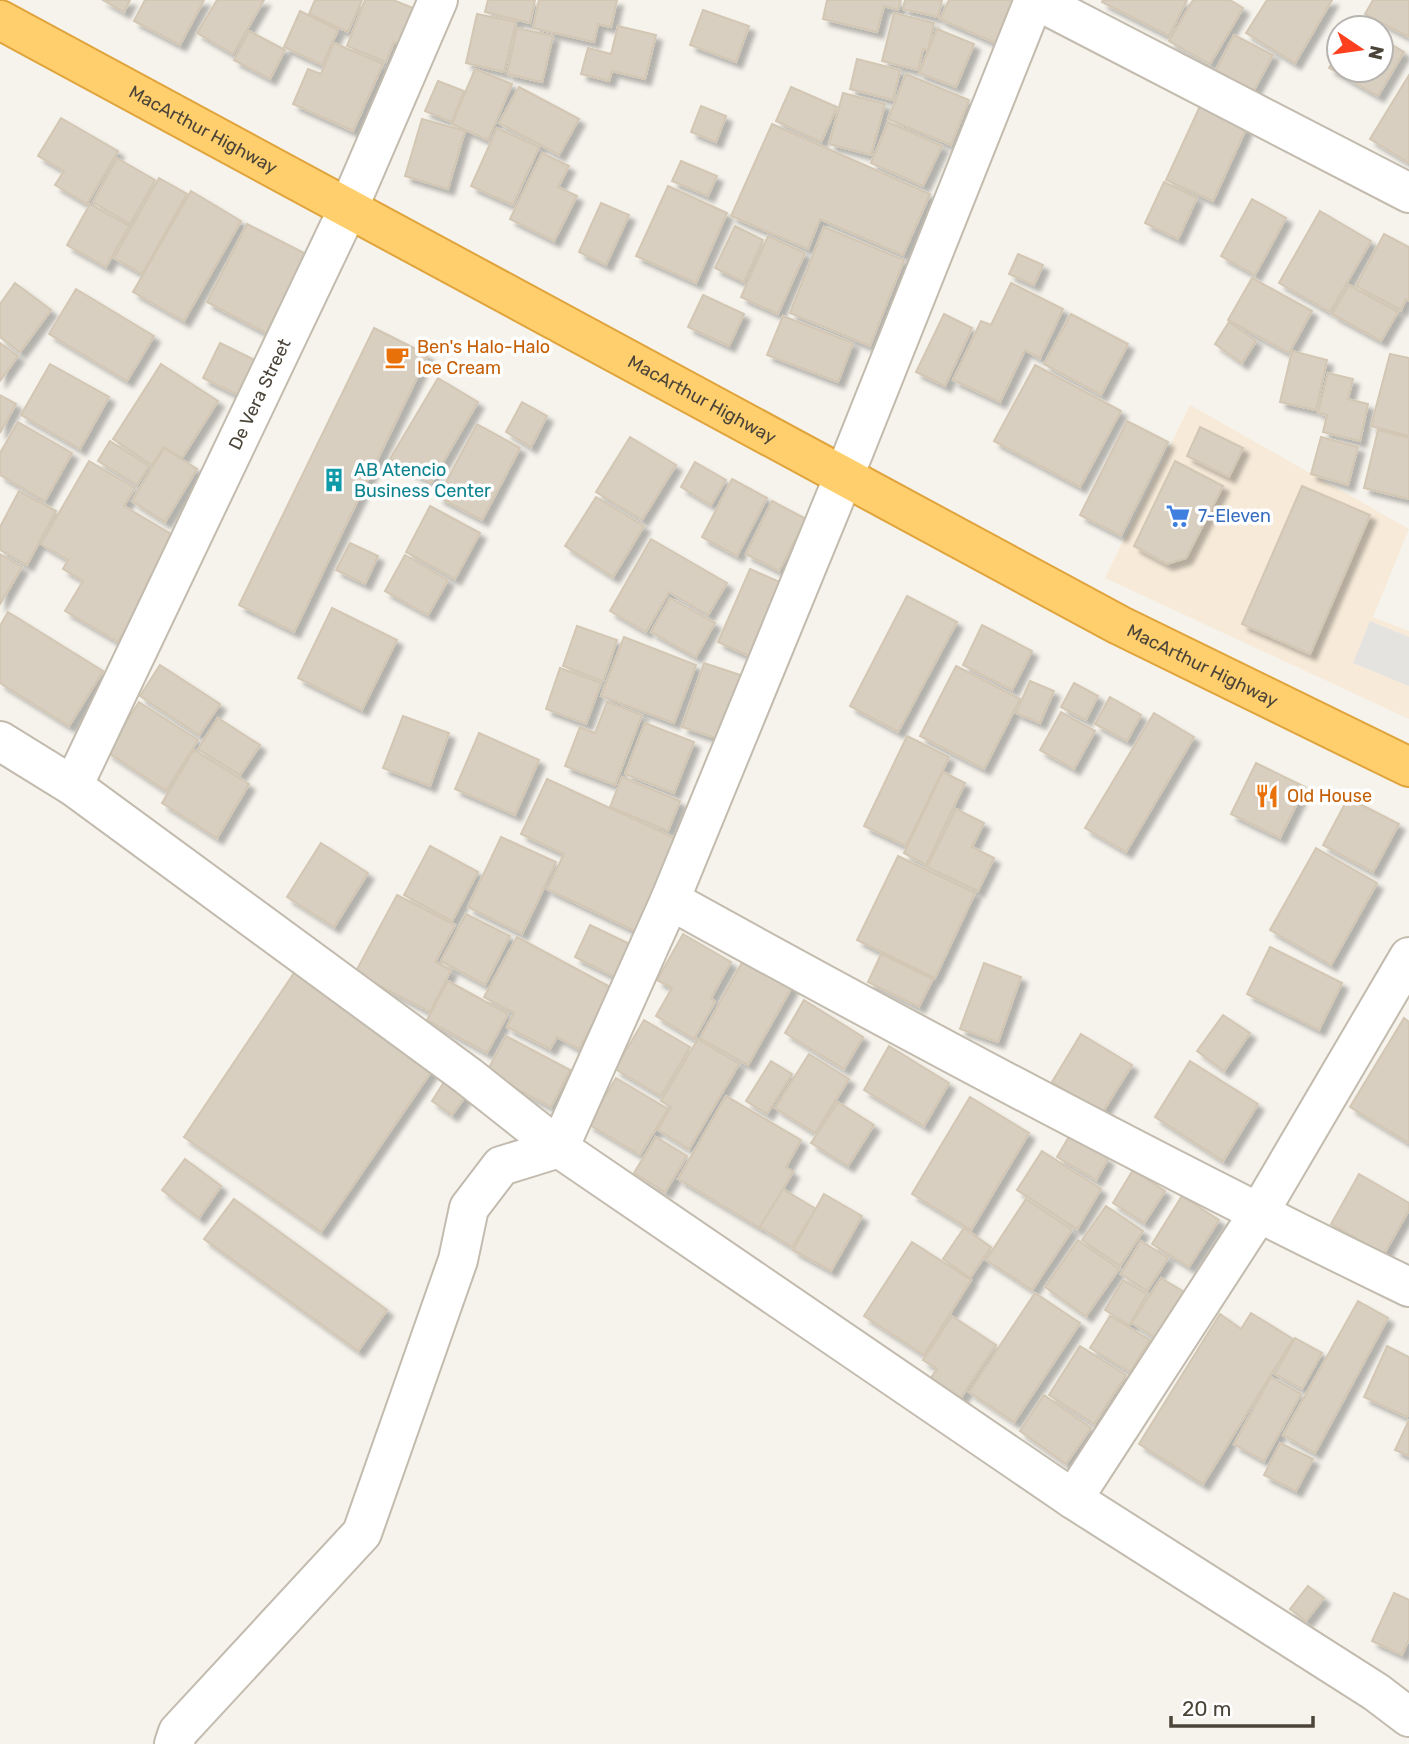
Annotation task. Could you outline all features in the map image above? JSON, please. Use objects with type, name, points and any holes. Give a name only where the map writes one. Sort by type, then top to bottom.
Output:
[{"type":"highway","name":"MacArthur Highway","points":[[0,20],[1119,625],[1409,767]]},
{"type":"street","name":"De Vera Street","points":[[73,786],[348,209],[438,0]]},
{"type":"street","points":[[174,1744],[178,1732],[362,1533],[457,1260],[470,1208],[502,1167],[559,1148],[670,900],[1035,0],[1409,193]]},
{"type":"street","points":[[0,741],[73,786],[468,1076],[559,1148],[1073,1500],[1376,1692],[1409,1717]]},
{"type":"street","points":[[670,900],[849,999],[1258,1214],[1409,1287]]},
{"type":"street","points":[[1073,1500],[1258,1214],[1409,957]]},
{"type":"shaded area","points":[[1190,405],[1409,529],[1373,617],[1409,631],[1409,719],[1105,578]]},
{"type":"shaded area","points":[[1370,621],[1409,637],[1409,686],[1353,663]]},
{"type":"building","points":[[103,0],[130,0],[124,12]]},
{"type":"building","points":[[145,0],[204,0],[180,45],[134,21]]},
{"type":"building","points":[[217,0],[264,0],[233,54],[197,33]]},
{"type":"building","points":[[315,0],[362,0],[348,32],[309,14]]},
{"type":"building","points":[[365,0],[393,0],[418,10],[404,46],[394,42],[386,62],[347,46]]},
{"type":"building","points":[[488,0],[535,0],[530,23],[485,12]]},
{"type":"building","points":[[539,0],[617,0],[611,27],[598,24],[594,42],[533,28]]},
{"type":"building","points":[[827,0],[901,0],[898,10],[884,6],[877,32],[823,19]]},
{"type":"building","points":[[905,0],[942,0],[938,17],[903,9]]},
{"type":"building","points":[[949,0],[1017,0],[998,44],[940,19]]},
{"type":"building","points":[[1187,0],[1169,36],[1102,2]]},
{"type":"building","points":[[1193,0],[1230,0],[1243,8],[1210,64],[1169,41]]},
{"type":"building","points":[[1267,0],[1332,0],[1295,63],[1246,33]]},
{"type":"building","points":[[1373,0],[1409,0],[1409,37],[1395,30],[1395,14],[1365,14]]},
{"type":"building","points":[[703,10],[749,26],[736,62],[690,45]]},
{"type":"building","points":[[300,11],[338,30],[322,65],[284,47]]},
{"type":"building","points":[[894,13],[934,23],[928,50],[923,49],[918,70],[882,61]]},
{"type":"building","points":[[477,14],[516,22],[504,72],[466,63]]},
{"type":"building","points":[[618,26],[656,35],[645,79],[612,71],[609,81],[581,74],[588,48],[611,54]]},
{"type":"building","points":[[517,28],[553,36],[542,82],[507,74]]},
{"type":"building","points":[[937,29],[974,44],[956,87],[919,73]]},
{"type":"building","points":[[249,31],[285,50],[270,79],[234,60]]},
{"type":"building","points":[[1234,35],[1273,55],[1248,101],[1210,82]]},
{"type":"building","points":[[334,43],[383,64],[353,131],[293,104],[308,69],[321,74]]},
{"type":"building","points":[[1395,47],[1404,52],[1395,67]]},
{"type":"building","points":[[857,59],[900,70],[893,100],[850,89]]},
{"type":"building","points":[[475,69],[512,84],[488,140],[452,124]]},
{"type":"building","points":[[906,74],[969,100],[951,145],[888,119]]},
{"type":"building","points":[[1409,75],[1409,163],[1370,139]]},
{"type":"building","points":[[438,81],[464,91],[452,122],[425,111]]},
{"type":"building","points":[[1357,84],[1385,84],[1378,96]]},
{"type":"building","points":[[519,87],[579,119],[559,155],[499,123]]},
{"type":"building","points":[[791,87],[837,107],[821,142],[776,121]]},
{"type":"building","points":[[843,93],[885,104],[871,155],[829,144]]},
{"type":"building","points":[[701,106],[726,116],[716,142],[691,132]]},
{"type":"building","points":[[1200,106],[1247,127],[1213,201],[1166,180]]},
{"type":"building","points":[[61,118],[118,151],[87,204],[55,185],[64,171],[38,156]]},
{"type":"building","points":[[422,119],[465,131],[448,189],[405,176]]},
{"type":"building","points":[[888,122],[942,146],[923,186],[871,163]]},
{"type":"building","points":[[772,124],[930,194],[903,255],[820,219],[808,249],[731,216]]},
{"type":"building","points":[[497,128],[539,147],[513,205],[471,186]]},
{"type":"building","points":[[542,153],[569,166],[558,187],[577,196],[554,241],[510,219]]},
{"type":"building","points":[[117,158],[155,180],[130,224],[93,202]]},
{"type":"building","points":[[681,161],[717,176],[708,196],[672,181]]},
{"type":"building","points":[[159,178],[187,194],[142,274],[114,258]]},
{"type":"building","points":[[1164,182],[1197,198],[1178,239],[1145,223]]},
{"type":"building","points":[[668,186],[727,213],[696,283],[636,256]]},
{"type":"building","points":[[191,191],[241,221],[184,321],[133,292]]},
{"type":"building","points":[[1252,199],[1286,218],[1255,275],[1221,256]]},
{"type":"building","points":[[601,203],[629,215],[606,265],[579,252]]},
{"type":"building","points":[[90,204],[129,226],[106,267],[67,245]]},
{"type":"building","points":[[1320,211],[1371,241],[1330,312],[1279,283]]},
{"type":"building","points":[[247,224],[306,254],[266,333],[207,302]]},
{"type":"building","points":[[735,226],[763,240],[744,282],[715,268]]},
{"type":"building","points":[[824,227],[904,260],[870,346],[790,313]]},
{"type":"building","points":[[1384,234],[1409,247],[1409,301],[1406,299],[1401,310],[1356,286]]},
{"type":"building","points":[[768,236],[805,253],[778,314],[741,297]]},
{"type":"building","points":[[1018,254],[1043,265],[1034,285],[1009,274]]},
{"type":"building","points":[[1252,278],[1312,311],[1289,353],[1228,320]]},
{"type":"building","points":[[15,283],[51,310],[20,352],[0,337],[0,304]]},
{"type":"building","points":[[1011,283],[1063,309],[1040,358],[1025,350],[1000,402],[953,380],[981,321],[991,325]]},
{"type":"building","points":[[1349,285],[1398,312],[1381,341],[1332,314]]},
{"type":"building","points":[[76,289],[154,336],[127,381],[49,334]]},
{"type":"building","points":[[703,295],[744,314],[729,346],[688,327]]},
{"type":"building","points":[[944,314],[972,328],[945,386],[916,372]]},
{"type":"building","points":[[1071,314],[1128,344],[1101,395],[1044,364]]},
{"type":"building","points":[[783,316],[853,343],[838,382],[767,355]]},
{"type":"building","points":[[1229,322],[1256,341],[1242,363],[1215,344]]},
{"type":"building","name":"AB Atencio Business Center","points":[[374,328],[428,355],[294,632],[239,605]]},
{"type":"building","points":[[0,343],[18,356],[0,381]]},
{"type":"building","points":[[220,343],[259,362],[242,397],[203,378]]},
{"type":"building","points":[[1292,351],[1327,360],[1316,410],[1280,402]]},
{"type":"building","points":[[1390,354],[1409,358],[1409,436],[1371,426]]},
{"type":"building","points":[[50,364],[109,397],[80,449],[21,415]]},
{"type":"building","points":[[161,364],[218,401],[182,458],[164,447],[152,465],[113,439]]},
{"type":"building","points":[[1035,365],[1121,411],[1080,487],[994,441]]},
{"type":"building","points":[[1328,373],[1353,379],[1348,399],[1368,404],[1360,441],[1323,432],[1327,415],[1318,413]]},
{"type":"building","points":[[438,378],[478,402],[431,483],[390,459]]},
{"type":"building","points":[[0,395],[16,404],[0,433]]},
{"type":"building","points":[[522,402],[547,416],[531,447],[506,432]]},
{"type":"building","points":[[1127,421],[1168,442],[1121,536],[1080,515]]},
{"type":"building","points":[[18,422],[72,453],[45,501],[0,475],[0,453]]},
{"type":"building","points":[[477,424],[520,448],[482,520],[438,497]]},
{"type":"building","points":[[1200,427],[1243,448],[1229,477],[1187,456]]},
{"type":"building","points":[[1378,430],[1409,438],[1409,499],[1364,488]]},
{"type":"building","points":[[630,437],[676,465],[642,520],[596,492]]},
{"type":"building","points":[[1321,437],[1358,447],[1348,485],[1311,474]]},
{"type":"building","points":[[110,441],[149,466],[137,485],[98,461]]},
{"type":"building","points":[[164,448],[197,469],[165,522],[132,501]]},
{"type":"building","points":[[89,461],[135,488],[124,506],[178,538],[118,642],[65,611],[83,581],[63,569],[68,560],[41,544]]},
{"type":"building","name":"7-Eleven","points":[[1175,461],[1223,486],[1186,558],[1167,564],[1134,546]]},
{"type":"building","points":[[695,462],[726,480],[711,505],[681,487]]},
{"type":"building","points":[[732,479],[767,498],[737,556],[702,537]]},
{"type":"building","points":[[1302,486],[1370,515],[1310,654],[1242,624]]},
{"type":"building","points":[[19,491],[56,511],[27,565],[0,550],[0,527]]},
{"type":"building","points":[[596,497],[644,526],[613,577],[565,546]]},
{"type":"building","points":[[772,501],[806,519],[779,571],[746,554]]},
{"type":"building","points":[[430,506],[480,533],[455,579],[406,552]]},
{"type":"building","points":[[651,539],[727,583],[708,615],[669,592],[646,632],[610,611]]},
{"type":"building","points":[[350,543],[378,556],[365,584],[336,570]]},
{"type":"building","points":[[0,554],[22,567],[0,604]]},
{"type":"building","points":[[405,555],[448,580],[428,615],[385,591]]},
{"type":"building","points":[[750,569],[782,583],[758,660],[718,642]]},
{"type":"building","points":[[907,596],[957,622],[898,732],[850,706]]},
{"type":"building","points":[[670,598],[715,623],[696,657],[651,632]]},
{"type":"building","points":[[332,608],[397,640],[362,710],[298,678]]},
{"type":"building","points":[[8,612],[103,671],[69,726],[0,683],[0,626]]},
{"type":"building","points":[[982,625],[1032,651],[1012,690],[963,665]]},
{"type":"building","points":[[577,626],[617,640],[603,681],[563,666]]},
{"type":"building","points":[[624,637],[696,665],[674,723],[601,696]]},
{"type":"building","points":[[704,663],[743,676],[722,740],[682,727]]},
{"type":"building","points":[[160,665],[220,704],[199,735],[140,696]]},
{"type":"building","points":[[956,666],[1020,699],[984,769],[920,736]]},
{"type":"building","points":[[560,668],[601,683],[586,724],[546,709]]},
{"type":"building","points":[[1030,681],[1054,691],[1040,723],[1016,713]]},
{"type":"building","points":[[1074,683],[1098,696],[1086,720],[1061,707]]},
{"type":"building","points":[[1110,697],[1141,715],[1127,741],[1095,724]]},
{"type":"building","points":[[139,702],[198,740],[166,791],[107,752]]},
{"type":"building","points":[[607,702],[642,715],[615,785],[565,766],[580,727],[595,733]]},
{"type":"building","points":[[1061,712],[1095,731],[1074,769],[1040,750]]},
{"type":"building","points":[[1154,713],[1194,737],[1126,852],[1085,828]]},
{"type":"building","points":[[403,716],[449,733],[430,786],[383,768]]},
{"type":"building","points":[[218,718],[260,745],[240,775],[198,749]]},
{"type":"building","points":[[645,723],[694,742],[674,793],[625,774]]},
{"type":"building","points":[[479,733],[539,760],[515,815],[455,789]]},
{"type":"building","points":[[907,736],[949,757],[906,846],[864,826]]},
{"type":"building","points":[[194,750],[249,784],[217,838],[162,803]]},
{"type":"building","points":[[1256,763],[1305,787],[1280,838],[1231,814]]},
{"type":"building","points":[[943,772],[965,783],[926,865],[904,853]]},
{"type":"building","points":[[622,777],[680,801],[668,831],[610,807]]},
{"type":"building","points":[[547,779],[679,840],[637,932],[547,889],[564,854],[521,834]]},
{"type":"building","points":[[1348,798],[1399,824],[1373,872],[1323,845]]},
{"type":"building","points":[[956,809],[984,823],[972,847],[994,858],[978,891],[927,867]]},
{"type":"building","points":[[501,837],[556,862],[522,934],[468,907]]},
{"type":"building","points":[[321,843],[368,873],[334,927],[287,897]]},
{"type":"building","points":[[430,846],[478,872],[452,921],[404,895]]},
{"type":"building","points":[[1316,848],[1377,883],[1331,965],[1270,930]]},
{"type":"building","points":[[898,856],[975,893],[935,978],[857,940]]},
{"type":"building","points":[[397,895],[455,925],[435,962],[451,970],[430,1012],[355,973]]},
{"type":"building","points":[[466,914],[510,936],[485,985],[441,961]]},
{"type":"building","points":[[590,925],[634,946],[619,979],[575,957]]},
{"type":"building","points":[[683,934],[731,962],[711,998],[715,1002],[694,1039],[656,1016],[672,988],[657,980]]},
{"type":"building","points":[[517,937],[612,988],[579,1049],[557,1037],[550,1049],[507,1027],[514,1013],[484,997]]},
{"type":"building","points":[[1270,947],[1342,983],[1319,1030],[1247,994]]},
{"type":"building","points":[[749,950],[797,978],[748,1065],[700,1038]]},
{"type":"building","points":[[881,954],[933,979],[919,1007],[868,982]]},
{"type":"building","points":[[984,963],[1021,977],[998,1042],[960,1029]]},
{"type":"building","points":[[294,973],[433,1069],[321,1232],[184,1137]]},
{"type":"building","points":[[448,981],[508,1014],[487,1053],[427,1020]]},
{"type":"building","points":[[804,1000],[863,1037],[844,1069],[785,1033]]},
{"type":"building","points":[[1223,1015],[1250,1033],[1224,1071],[1197,1051]]},
{"type":"building","points":[[1404,1018],[1409,1022],[1409,1143],[1350,1107]]},
{"type":"building","points":[[644,1020],[690,1047],[661,1096],[615,1069]]},
{"type":"building","points":[[1081,1034],[1132,1065],[1102,1113],[1052,1082]]},
{"type":"building","points":[[506,1036],[570,1070],[551,1107],[486,1073]]},
{"type":"building","points":[[698,1039],[739,1064],[689,1149],[658,1130],[671,1107],[661,1101]]},
{"type":"building","points":[[889,1046],[949,1083],[924,1126],[864,1090]]},
{"type":"building","points":[[809,1054],[849,1079],[815,1133],[775,1108]]},
{"type":"building","points":[[771,1061],[792,1074],[767,1114],[746,1101]]},
{"type":"building","points":[[1190,1061],[1258,1104],[1223,1161],[1155,1117]]},
{"type":"building","points":[[616,1078],[668,1109],[640,1155],[588,1124]]},
{"type":"building","points":[[446,1079],[467,1094],[452,1115],[432,1101]]},
{"type":"building","points":[[726,1096],[801,1140],[786,1167],[793,1172],[760,1228],[678,1179]]},
{"type":"building","points":[[970,1097],[1029,1133],[971,1230],[912,1194]]},
{"type":"building","points":[[838,1102],[874,1125],[848,1166],[811,1143]]},
{"type":"building","points":[[1070,1135],[1108,1159],[1096,1180],[1057,1157]]},
{"type":"building","points":[[656,1137],[687,1156],[665,1192],[634,1173]]},
{"type":"building","points":[[1042,1151],[1101,1189],[1077,1229],[1017,1190]]},
{"type":"building","points":[[185,1159],[221,1186],[199,1218],[162,1190]]},
{"type":"building","points":[[1133,1170],[1165,1191],[1144,1223],[1113,1203]]},
{"type":"building","points":[[1359,1174],[1409,1203],[1409,1210],[1384,1254],[1331,1224]]},
{"type":"building","points":[[783,1189],[816,1209],[792,1247],[760,1227]]},
{"type":"building","points":[[824,1194],[862,1216],[831,1271],[793,1250]]},
{"type":"building","points":[[1182,1196],[1219,1220],[1189,1267],[1152,1244]]},
{"type":"building","points":[[234,1199],[387,1310],[358,1351],[204,1239]]},
{"type":"building","points":[[1026,1199],[1072,1230],[1032,1290],[986,1260]]},
{"type":"building","points":[[1106,1206],[1143,1231],[1120,1266],[1082,1240]]},
{"type":"building","points":[[964,1228],[991,1247],[970,1278],[943,1259]]},
{"type":"building","points":[[1078,1240],[1119,1269],[1086,1316],[1045,1287]]},
{"type":"building","points":[[1141,1241],[1168,1258],[1147,1291],[1121,1274]]},
{"type":"building","points":[[912,1242],[971,1280],[924,1355],[864,1316]]},
{"type":"building","points":[[1161,1278],[1186,1293],[1157,1339],[1132,1323]]},
{"type":"building","points":[[1123,1280],[1147,1294],[1129,1325],[1105,1310]]},
{"type":"building","points":[[1035,1293],[1080,1323],[1014,1422],[969,1392]]},
{"type":"building","points":[[1358,1301],[1388,1318],[1315,1453],[1283,1435]]},
{"type":"building","points":[[1251,1313],[1293,1339],[1203,1484],[1139,1444],[1220,1314],[1241,1329]]},
{"type":"building","points":[[952,1316],[996,1345],[958,1402],[928,1382],[937,1369],[923,1360]]},
{"type":"building","points":[[1110,1316],[1150,1340],[1130,1372],[1090,1348]]},
{"type":"building","points":[[1295,1338],[1322,1353],[1302,1389],[1275,1374]]},
{"type":"building","points":[[1080,1346],[1126,1375],[1094,1424],[1049,1395]]},
{"type":"building","points":[[1387,1346],[1409,1357],[1407,1417],[1364,1397]]},
{"type":"building","points":[[1271,1377],[1301,1394],[1264,1461],[1234,1444]]},
{"type":"building","points":[[1044,1395],[1091,1428],[1066,1464],[1020,1431]]},
{"type":"building","points":[[1409,1420],[1409,1456],[1395,1450]]},
{"type":"building","points":[[1280,1443],[1313,1459],[1296,1491],[1264,1475]]},
{"type":"building","points":[[1308,1586],[1324,1598],[1306,1621],[1290,1609]]},
{"type":"building","points":[[1394,1593],[1409,1600],[1409,1639],[1402,1655],[1372,1641]]},
{"type":"place","name":"Ben's Halo-Halo Ice Cream","points":[[397,357]]},
{"type":"place","name":"AB Atencio Business Center","points":[[334,480]]},
{"type":"place","name":"7-Eleven","points":[[1178,516]]},
{"type":"place","name":"Old House","points":[[1267,796]]}]
